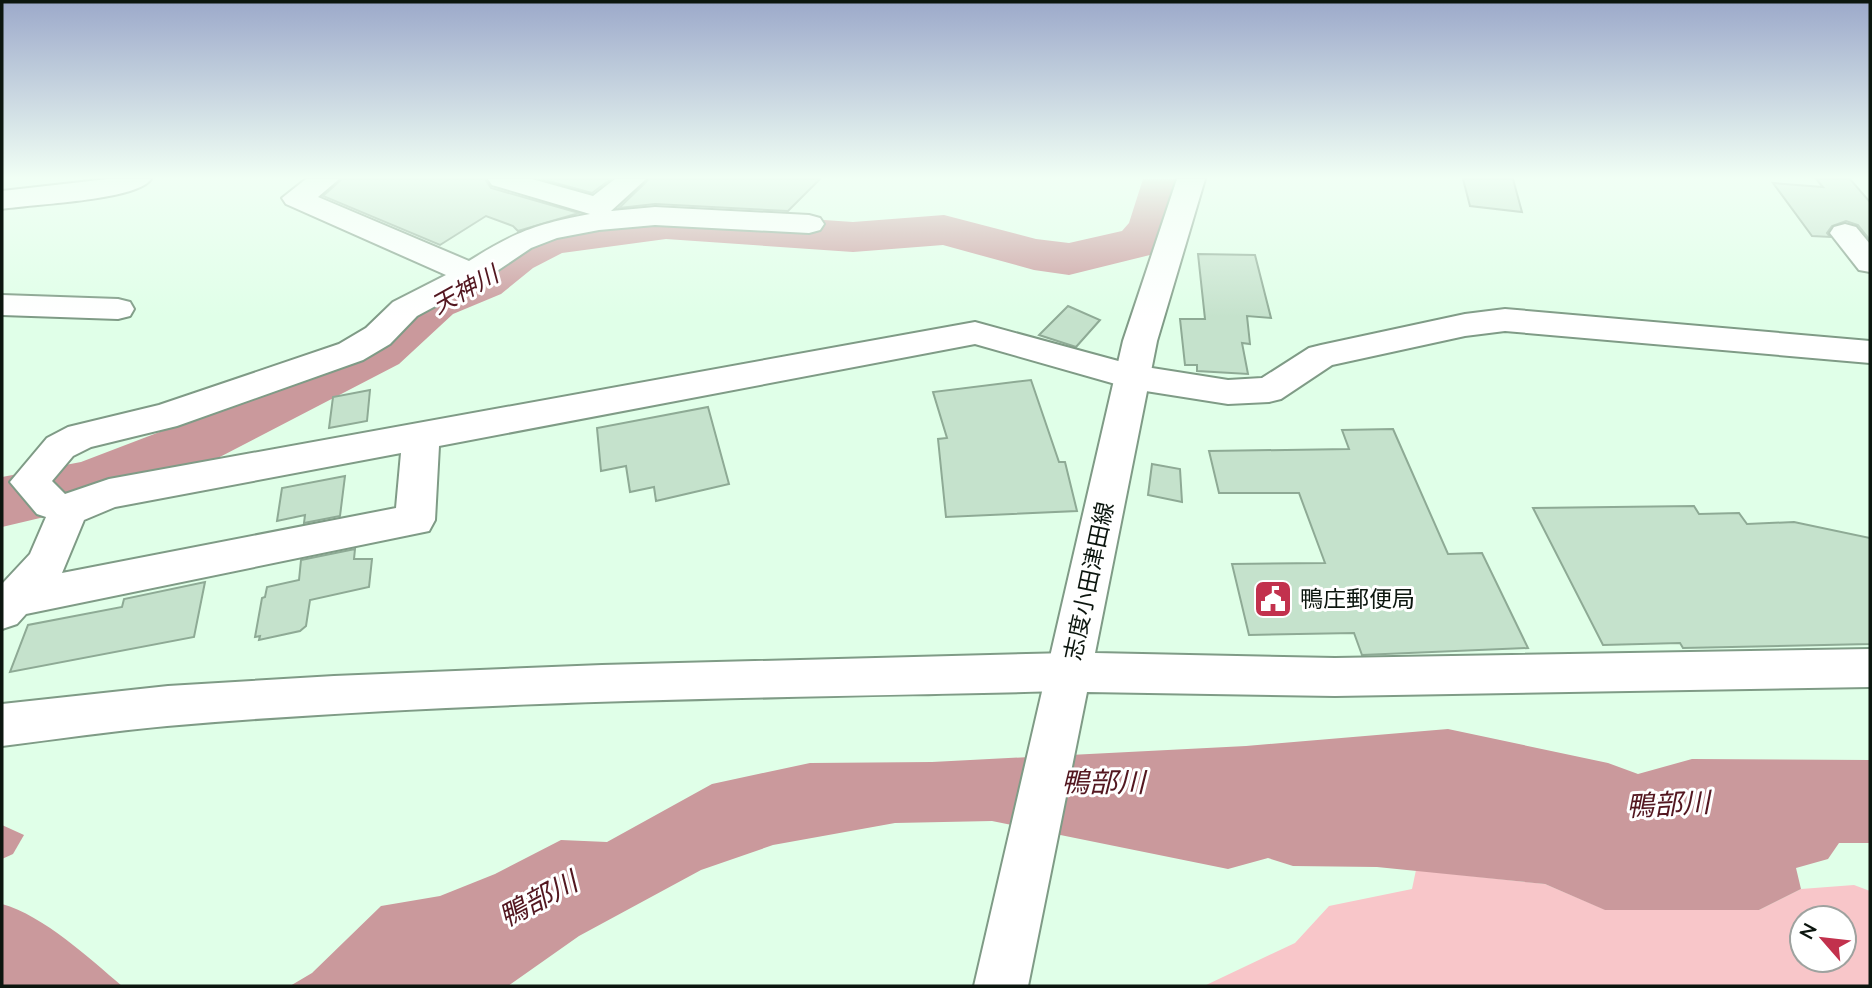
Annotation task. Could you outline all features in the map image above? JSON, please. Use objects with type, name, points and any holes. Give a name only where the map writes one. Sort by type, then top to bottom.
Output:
[{"type":"street","points":[[358,225],[471,274]]},
{"type":"street","points":[[56,510],[29,482],[60,447],[81,436],[164,416],[351,352],[378,336],[405,309],[471,274],[520,242],[566,225]]},
{"type":"street","name":"志度小田津田線","points":[[1001,986],[1140,341],[1176,225]]},
{"type":"street","points":[[1844,233],[1870,263]]},
{"type":"street","points":[[2,305],[118,309]]},
{"type":"street","points":[[56,510],[109,494],[421,447],[975,333],[1133,377],[1228,391],[1269,390],[1321,356],[1465,325],[1505,320],[1870,352]]},
{"type":"street","points":[[8,606],[415,520],[421,447]]},
{"type":"street","points":[[8,606],[46,564],[56,510]]},
{"type":"street","points":[[2,725],[108,709],[313,696],[653,681],[1065,690],[1335,677],[1870,668]]},
{"type":"shaded area","points":[[1416,870],[1545,884],[1606,910],[1759,910],[1801,889],[1854,885],[1870,891],[1870,986],[1204,986],[1295,943],[1329,906],[1412,889]]},
{"type":"water","name":"鴨部川","points":[[1448,729],[1608,763],[1638,774],[1692,759],[1870,760],[1870,843],[1839,843],[1828,859],[1796,868],[1801,889],[1759,910],[1605,910],[1545,884],[1377,867],[1293,866],[1268,858],[1228,869],[992,821],[895,823],[773,845],[701,870],[579,936],[508,986],[290,986],[312,973],[381,906],[440,896],[495,874],[561,840],[607,842],[712,784],[810,763],[932,762],[1246,746]]},
{"type":"water","points":[[2,825],[24,835],[13,854],[2,859]]},
{"type":"water","points":[[2,904],[50,928],[122,986],[2,986]]},
{"type":"building","points":[[392,225],[472,225],[440,245]]},
{"type":"building","points":[[511,225],[538,225],[518,231]]},
{"type":"building","points":[[1804,225],[1835,225],[1827,233],[1830,237],[1812,236]]},
{"type":"building","points":[[1858,225],[1870,225],[1870,240]]},
{"type":"building","points":[[1198,254],[1255,255],[1271,318],[1247,316],[1250,344],[1242,343],[1248,374],[1197,371],[1197,365],[1185,365],[1180,319],[1205,319]]},
{"type":"building","points":[[1068,306],[1100,320],[1076,347],[1039,335]]},
{"type":"building","points":[[1031,380],[1059,462],[1065,462],[1077,511],[946,517],[938,439],[947,438],[933,392]]},
{"type":"building","points":[[370,390],[367,421],[329,428],[333,397]]},
{"type":"building","points":[[708,407],[729,484],[656,501],[654,487],[630,492],[626,466],[601,471],[597,428]]},
{"type":"building","points":[[1393,429],[1448,554],[1482,553],[1528,648],[1362,655],[1354,633],[1249,635],[1232,564],[1325,563],[1299,493],[1219,493],[1209,451],[1349,449],[1342,430]]},
{"type":"building","points":[[1152,464],[1180,469],[1182,502],[1148,495]]},
{"type":"building","points":[[345,476],[340,516],[304,523],[305,515],[277,521],[282,488]]},
{"type":"building","points":[[1694,506],[1699,514],[1739,513],[1747,524],[1794,522],[1870,538],[1870,644],[1683,648],[1680,643],[1603,645],[1533,508]]},
{"type":"building","points":[[355,549],[354,559],[372,559],[369,587],[310,600],[306,626],[300,631],[259,640],[260,636],[255,637],[262,598],[265,597],[267,587],[299,580],[301,560]]},
{"type":"building","points":[[205,582],[194,637],[10,672],[28,625],[122,607],[124,599]]},
{"type":"waterway","name":"天神川","points":[[2,502],[89,484],[192,444],[379,351],[434,302],[482,282],[515,257],[549,239],[657,225]]},
{"type":"waterway","name":"天神川","points":[[682,225],[853,237],[944,230],[1034,254],[1069,259],[1140,242],[1153,225]]},
{"type":"place","name":"鴨庄郵便局","points":[[1273,599]]}]
